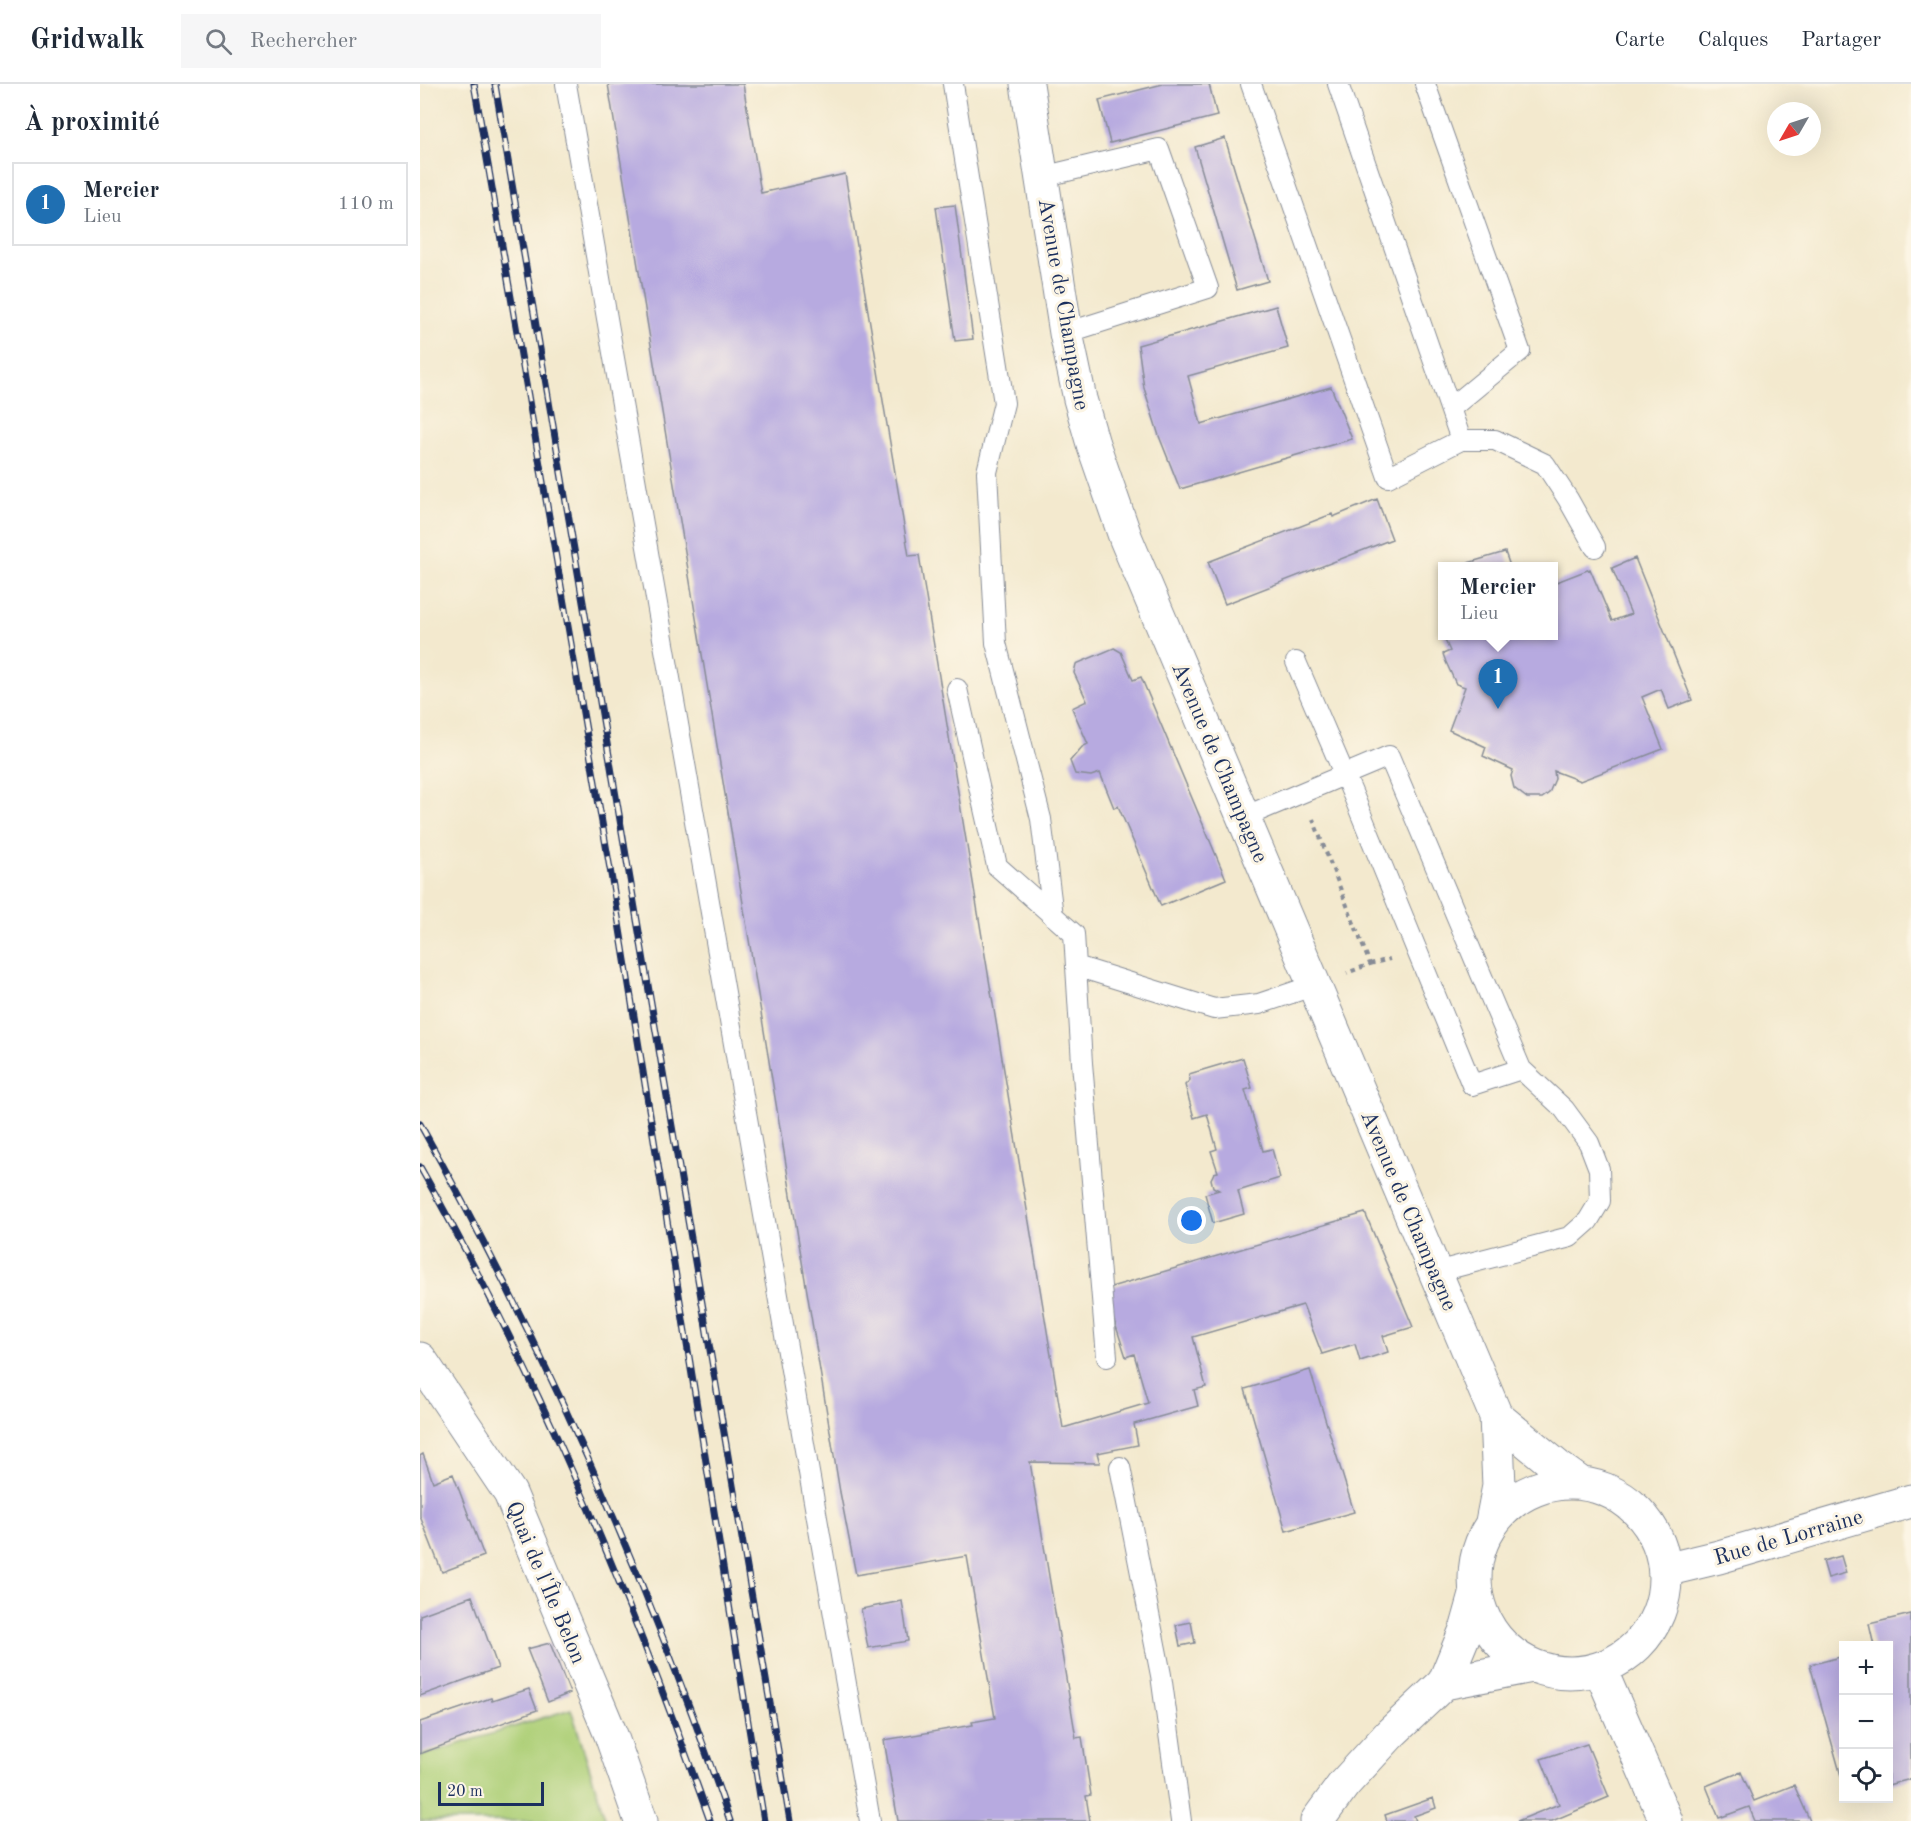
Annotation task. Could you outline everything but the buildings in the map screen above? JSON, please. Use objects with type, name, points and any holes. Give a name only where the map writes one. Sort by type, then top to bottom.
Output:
[{"type":"main road","name":"Avenue de Champagne","points":[[1027,84],[1066,333],[1080,399],[1093,444],[1123,529],[1496,1416],[1499,1486],[1492,1522]]},
{"type":"main road","name":"Quai de l'Île Belon","points":[[420,1359],[510,1493],[611,1735],[641,1821]]},
{"type":"main road","name":"Avenue de Champagne","points":[[1496,1416],[1580,1483]]},
{"type":"main road","points":[[1554,1483],[1580,1483],[1605,1489],[1628,1502],[1647,1521],[1660,1544],[1665,1570],[1663,1602],[1650,1630],[1629,1654],[1600,1669],[1578,1673],[1554,1672],[1532,1666],[1512,1654],[1495,1637],[1483,1617],[1476,1595],[1475,1570],[1480,1544],[1492,1522],[1509,1504],[1531,1491],[1554,1483]]},
{"type":"main road","name":"Rue de Lorraine","points":[[1665,1570],[1719,1557],[1911,1501]]},
{"type":"main road","points":[[1317,1821],[1344,1784],[1390,1734],[1444,1683],[1467,1627],[1476,1595]]},
{"type":"main road","points":[[1444,1683],[1532,1666]]},
{"type":"main road","points":[[1600,1669],[1666,1821]]},
{"type":"lane","points":[[566,84],[870,1821]]},
{"type":"lane","points":[[953,84],[1004,403],[987,472],[996,643],[1041,819],[1053,916]]},
{"type":"lane","points":[[1251,84],[1388,477],[1461,440],[1495,440],[1545,464],[1595,547]]},
{"type":"lane","points":[[1338,84],[1461,440]]},
{"type":"lane","points":[[1425,84],[1520,351],[1451,408]]},
{"type":"lane","points":[[1042,177],[1159,149],[1208,288],[1066,333]]},
{"type":"lane","points":[[1296,662],[1472,1085],[1521,1069]]},
{"type":"lane","points":[[957,689],[997,866],[1074,934],[1107,1357]]},
{"type":"lane","points":[[1244,817],[1389,756],[1521,1069],[1564,1109],[1589,1143],[1599,1169],[1600,1201],[1588,1221],[1570,1237],[1436,1272]]},
{"type":"lane","points":[[1076,966],[1214,1009],[1259,1004],[1315,985]]},
{"type":"lane","points":[[1120,1467],[1161,1675],[1181,1821]]},
{"type":"path","points":[[1315,985],[1370,964],[1312,815],[1354,797]]},
{"type":"green space","points":[[571,1709],[606,1821],[420,1821],[420,1756]]},
{"type":"railway","points":[[474,84],[613,886],[764,1821]]},
{"type":"railway","points":[[495,84],[790,1821]]},
{"type":"railway","points":[[420,1124],[509,1293],[591,1465],[664,1642],[730,1821]]},
{"type":"railway","points":[[420,1167],[504,1325],[543,1406],[648,1653],[710,1821]]},
{"type":"place","name":"Mercier","points":[[1498,709]]}]
